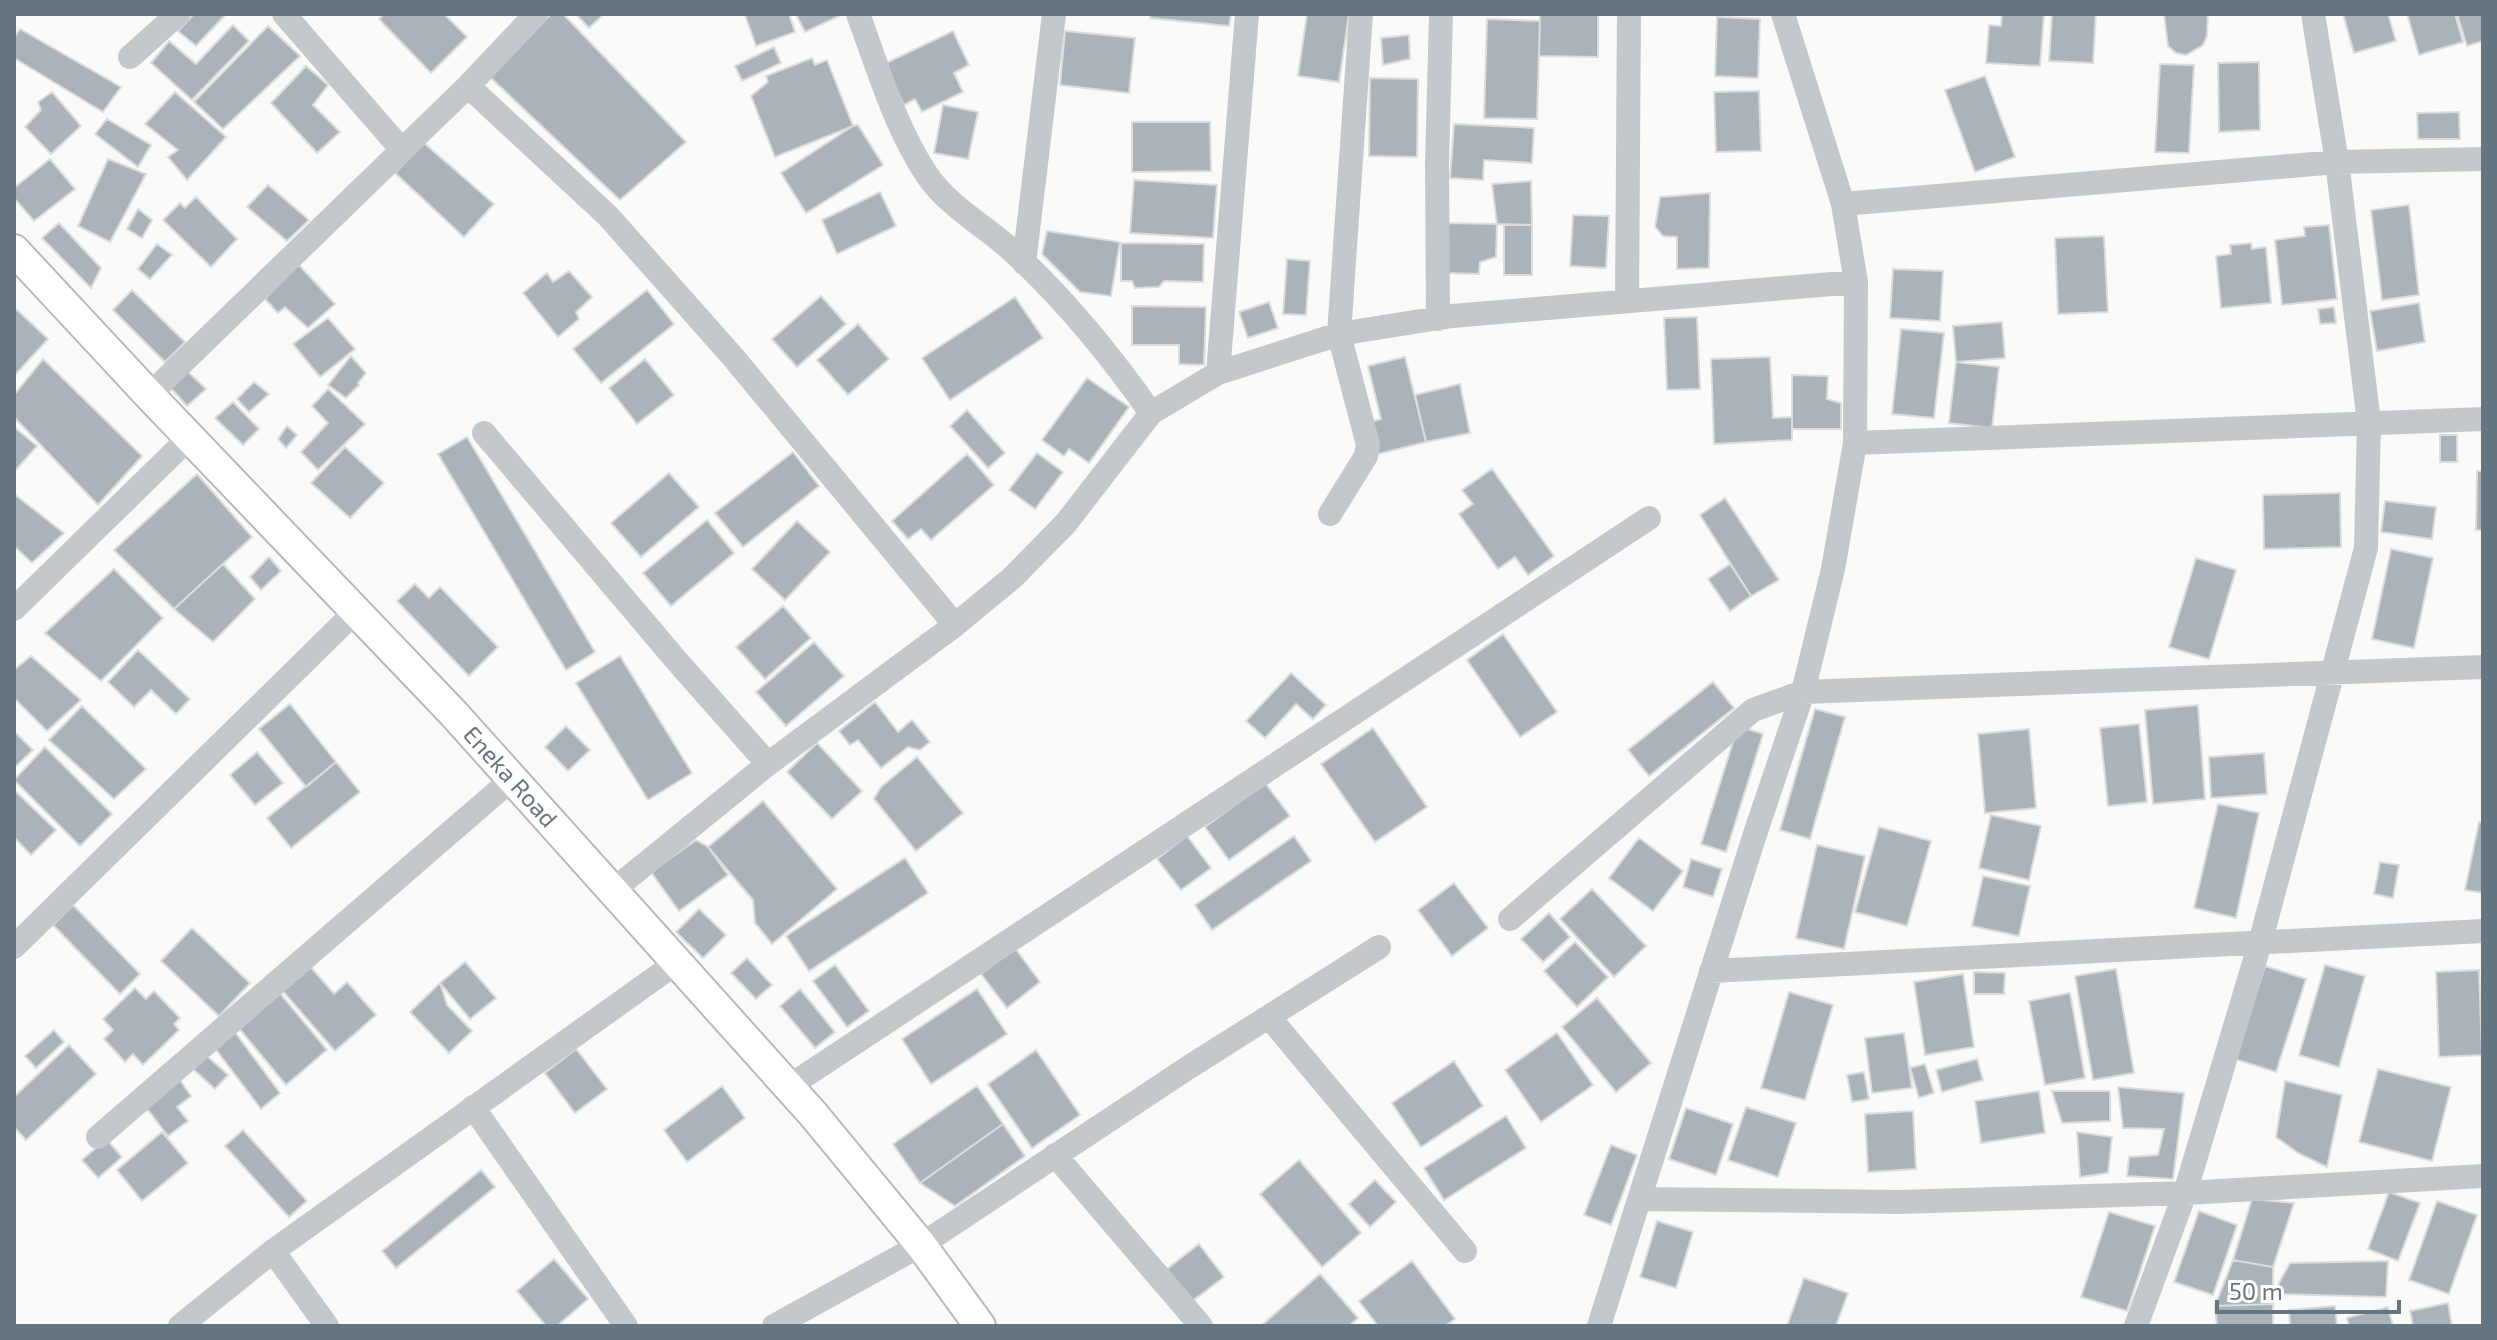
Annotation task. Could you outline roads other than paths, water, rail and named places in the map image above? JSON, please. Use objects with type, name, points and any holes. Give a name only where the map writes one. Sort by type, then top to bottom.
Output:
[{"type":"main road","name":"Eneka Road","points":[[14,250],[512,779],[788,1087],[921,1245],[980,1326]]},
{"type":"street","points":[[130,57],[178,14]]},
{"type":"street","points":[[284,14],[402,150]]},
{"type":"street","points":[[149,395],[468,86],[536,14]]},
{"type":"street","points":[[858,14],[903,134],[929,178],[1055,293],[1113,359],[1151,413]]},
{"type":"street","points":[[1024,263],[1054,14]]},
{"type":"street","points":[[1218,373],[1247,14]]},
{"type":"street","points":[[1330,514],[1366,456],[1368,445],[1339,334],[1361,14]]},
{"type":"street","points":[[1438,319],[1437,164],[1441,14]]},
{"type":"street","points":[[1627,300],[1629,14]]},
{"type":"street","points":[[1599,1326],[1803,692],[1833,569],[1855,443],[1856,282],[1843,204],[1783,14]]},
{"type":"street","points":[[2136,1326],[2185,1193],[2260,943],[2366,548],[2369,422],[2337,162],[2313,14]]},
{"type":"street","points":[[468,86],[608,216],[733,357],[955,625]]},
{"type":"street","points":[[1843,204],[2337,162],[2483,159]]},
{"type":"street","points":[[612,891],[768,764],[955,625],[1012,578],[1066,523],[1151,413],[1218,373],[1339,334],[1438,319],[1856,282]]},
{"type":"street","points":[[1855,443],[2483,419]]},
{"type":"street","points":[[484,433],[768,764]]},
{"type":"street","points":[[14,609],[190,437]]},
{"type":"street","points":[[788,1087],[1649,518]]},
{"type":"street","points":[[14,947],[356,611]]},
{"type":"street","points":[[1510,919],[1753,710],[1803,692],[2483,667]]},
{"type":"street","points":[[98,1137],[512,779]]},
{"type":"street","points":[[1711,971],[2483,931]]},
{"type":"street","points":[[774,1326],[921,1245],[1379,947]]},
{"type":"street","points":[[180,1326],[273,1251],[676,963]]},
{"type":"street","points":[[1269,1017],[1465,1251]]},
{"type":"street","points":[[473,1107],[626,1326]]},
{"type":"street","points":[[1055,1155],[1201,1326]]},
{"type":"street","points":[[1640,1199],[1900,1202],[2185,1193],[2483,1176]]},
{"type":"street","points":[[273,1251],[327,1326]]}]
